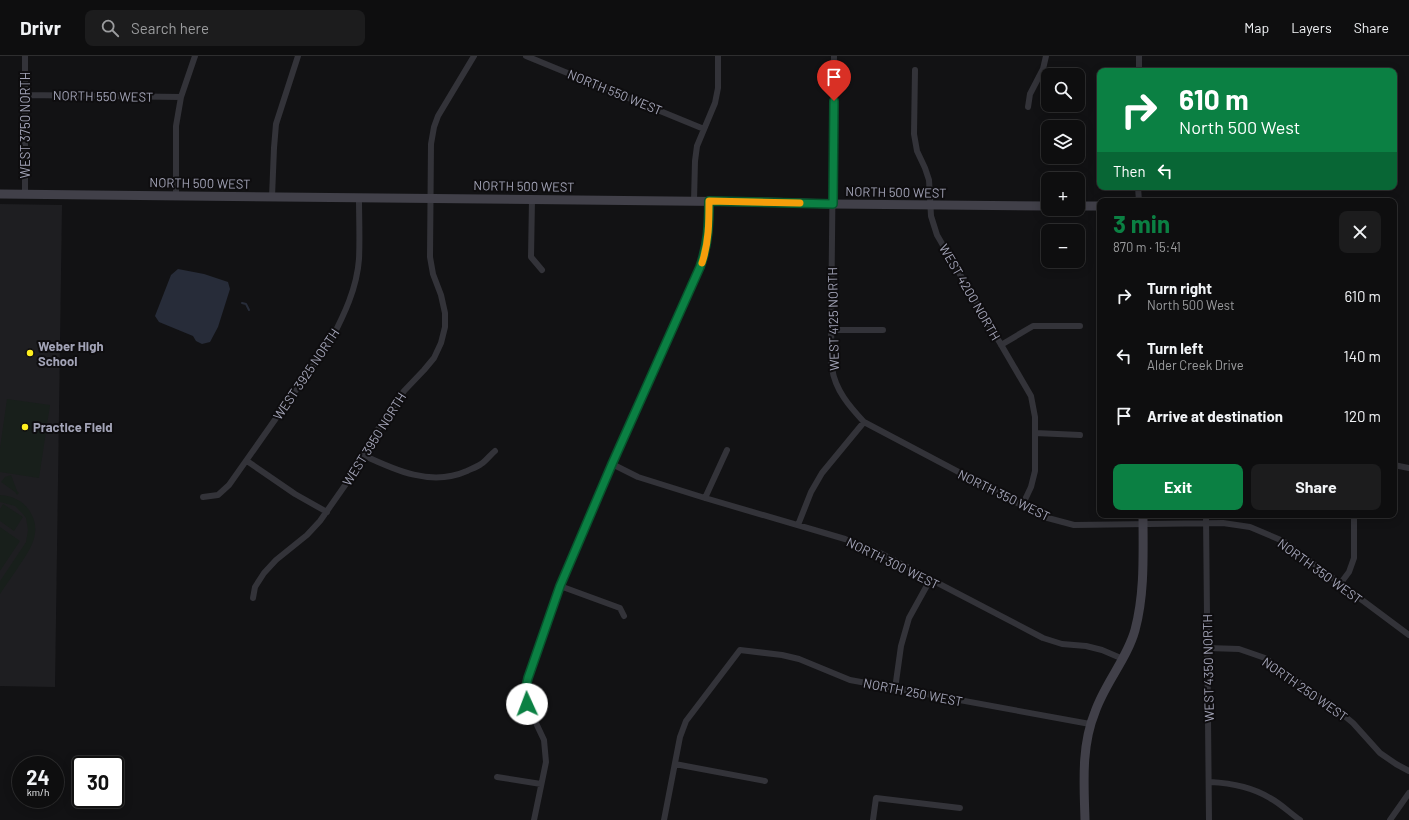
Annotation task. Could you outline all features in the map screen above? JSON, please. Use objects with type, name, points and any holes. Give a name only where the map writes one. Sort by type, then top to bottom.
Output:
[{"type":"street","name":"WEST 3750 NORTH","points":[[25,56],[25,194]]},
{"type":"street","points":[[176,196],[176,126],[181,97],[195,56]]},
{"type":"street","points":[[272,197],[276,124],[298,56]]},
{"type":"street","name":"WEST 3950 NORTH","points":[[253,598],[255,587],[264,573],[276,560],[307,535],[327,512],[355,471],[372,438],[404,390],[434,358],[441,343],[445,327],[445,313],[433,274],[430,257],[430,144],[438,116],[474,56]]},
{"type":"street","name":"NORTH 550 WEST","points":[[526,56],[704,129]]},
{"type":"street","points":[[694,201],[697,146],[715,102],[718,88],[718,56]]},
{"type":"street","name":"WEST 4125 NORTH","points":[[834,56],[831,330],[832,369],[837,385],[851,409],[864,422]]},
{"type":"street","points":[[1028,107],[1030,94],[1043,70],[1046,56]]},
{"type":"street","points":[[1139,56],[1139,68]]},
{"type":"street","name":"WEST 4200 NORTH","points":[[915,70],[914,134],[917,151],[929,180],[932,220],[937,235],[1031,396],[1035,417],[1035,471],[1031,487],[1022,506]]},
{"type":"street","name":"NORTH 550 WEST","points":[[25,95],[181,97]]},
{"type":"street","name":"NORTH 500 WEST","points":[[0,194],[1041,206]]},
{"type":"street","name":"WEST 3925 NORTH","points":[[203,497],[218,495],[229,485],[331,340],[344,315],[354,285],[359,260],[360,198]]},
{"type":"street","points":[[532,199],[531,257],[542,270]]},
{"type":"street","points":[[534,820],[546,762],[544,740],[527,704],[526,687],[528,678],[560,586],[612,464],[700,267],[705,252],[709,230],[709,201]]},
{"type":"street","points":[[1085,206],[1097,206]]},
{"type":"street","points":[[1001,345],[1033,326],[1080,326]]},
{"type":"street","points":[[831,330],[883,330]]},
{"type":"street","points":[[798,525],[811,492],[822,473],[864,422]]},
{"type":"street","name":"NORTH 350 WEST","points":[[864,422],[1044,517],[1074,525],[1143,520],[1223,524],[1250,528],[1283,541],[1409,635]]},
{"type":"street","points":[[1035,433],[1080,435]]},
{"type":"street","points":[[705,498],[727,450]]},
{"type":"street","points":[[363,455],[412,475],[435,477],[460,474],[481,464],[495,451]]},
{"type":"street","points":[[247,461],[296,494],[327,512]]},
{"type":"street","name":"NORTH 300 WEST","points":[[612,464],[638,477],[845,539],[880,553],[1044,638],[1062,644],[1086,646],[1102,650],[1123,659]]},
{"type":"street","points":[[1397,466],[1409,468]]},
{"type":"street","name":"WEST 4350 NORTH","points":[[1206,518],[1210,782],[1209,820]]},
{"type":"street","points":[[1340,584],[1349,572],[1354,558],[1354,518]]},
{"type":"street","points":[[1085,820],[1085,749],[1090,724],[1102,696],[1123,659],[1135,632],[1140,608],[1143,520]]},
{"type":"street","points":[[895,689],[901,646],[910,618],[930,580]]},
{"type":"street","points":[[560,586],[620,608],[624,616]]},
{"type":"street","name":"NORTH 250 WEST","points":[[1208,648],[1239,649],[1265,658],[1335,708],[1353,723],[1380,752],[1396,764],[1409,771]]},
{"type":"street","name":"NORTH 250 WEST","points":[[674,764],[680,737],[686,721],[740,650],[782,654],[850,680],[1090,724]]},
{"type":"street","points":[[664,820],[674,764],[765,781]]},
{"type":"street","points":[[497,776],[541,784]]},
{"type":"street","points":[[1210,782],[1226,783],[1249,788],[1270,798],[1300,820]]},
{"type":"street","points":[[1390,820],[1409,793]]},
{"type":"street","points":[[873,820],[876,798],[960,808]]},
{"type":"shaded area","name":"Weber High School","points":[[0,204],[62,205],[55,687],[0,686]]},
{"type":"shaded area","name":"Practice Field","points":[[7,399],[50,405],[39,478],[0,472],[0,448]]},
{"type":"shaded area","points":[[11,475],[19,493],[17,495],[1,482],[5,477]]},
{"type":"shaded area","points":[[0,495],[9,496],[16,499],[29,510],[35,525],[35,532],[34,539],[28,553],[0,594],[0,581],[26,542],[28,530],[26,518],[22,513],[15,506],[0,502]]},
{"type":"shaded area","points":[[3,504],[23,517],[14,531],[0,521],[0,509]]},
{"type":"shaded area","points":[[0,527],[20,541],[0,571]]},
{"type":"water","points":[[178,269],[204,274],[228,282],[230,289],[218,327],[210,342],[202,344],[196,341],[193,336],[159,322],[155,316],[171,275]]},
{"type":"waterway","points":[[242,303],[246,304],[249,310]]},
{"type":"slow traffic","points":[[702,263],[709,230],[709,201],[800,203]]},
{"type":"place","name":"Weber High School","points":[[30,353]]},
{"type":"place","name":"Practice Field","points":[[25,427]]},
{"type":"route","points":[[527,704],[526,687],[528,678],[560,586],[612,464],[700,267],[705,252],[709,230],[709,201],[833,204],[834,101]]}]
